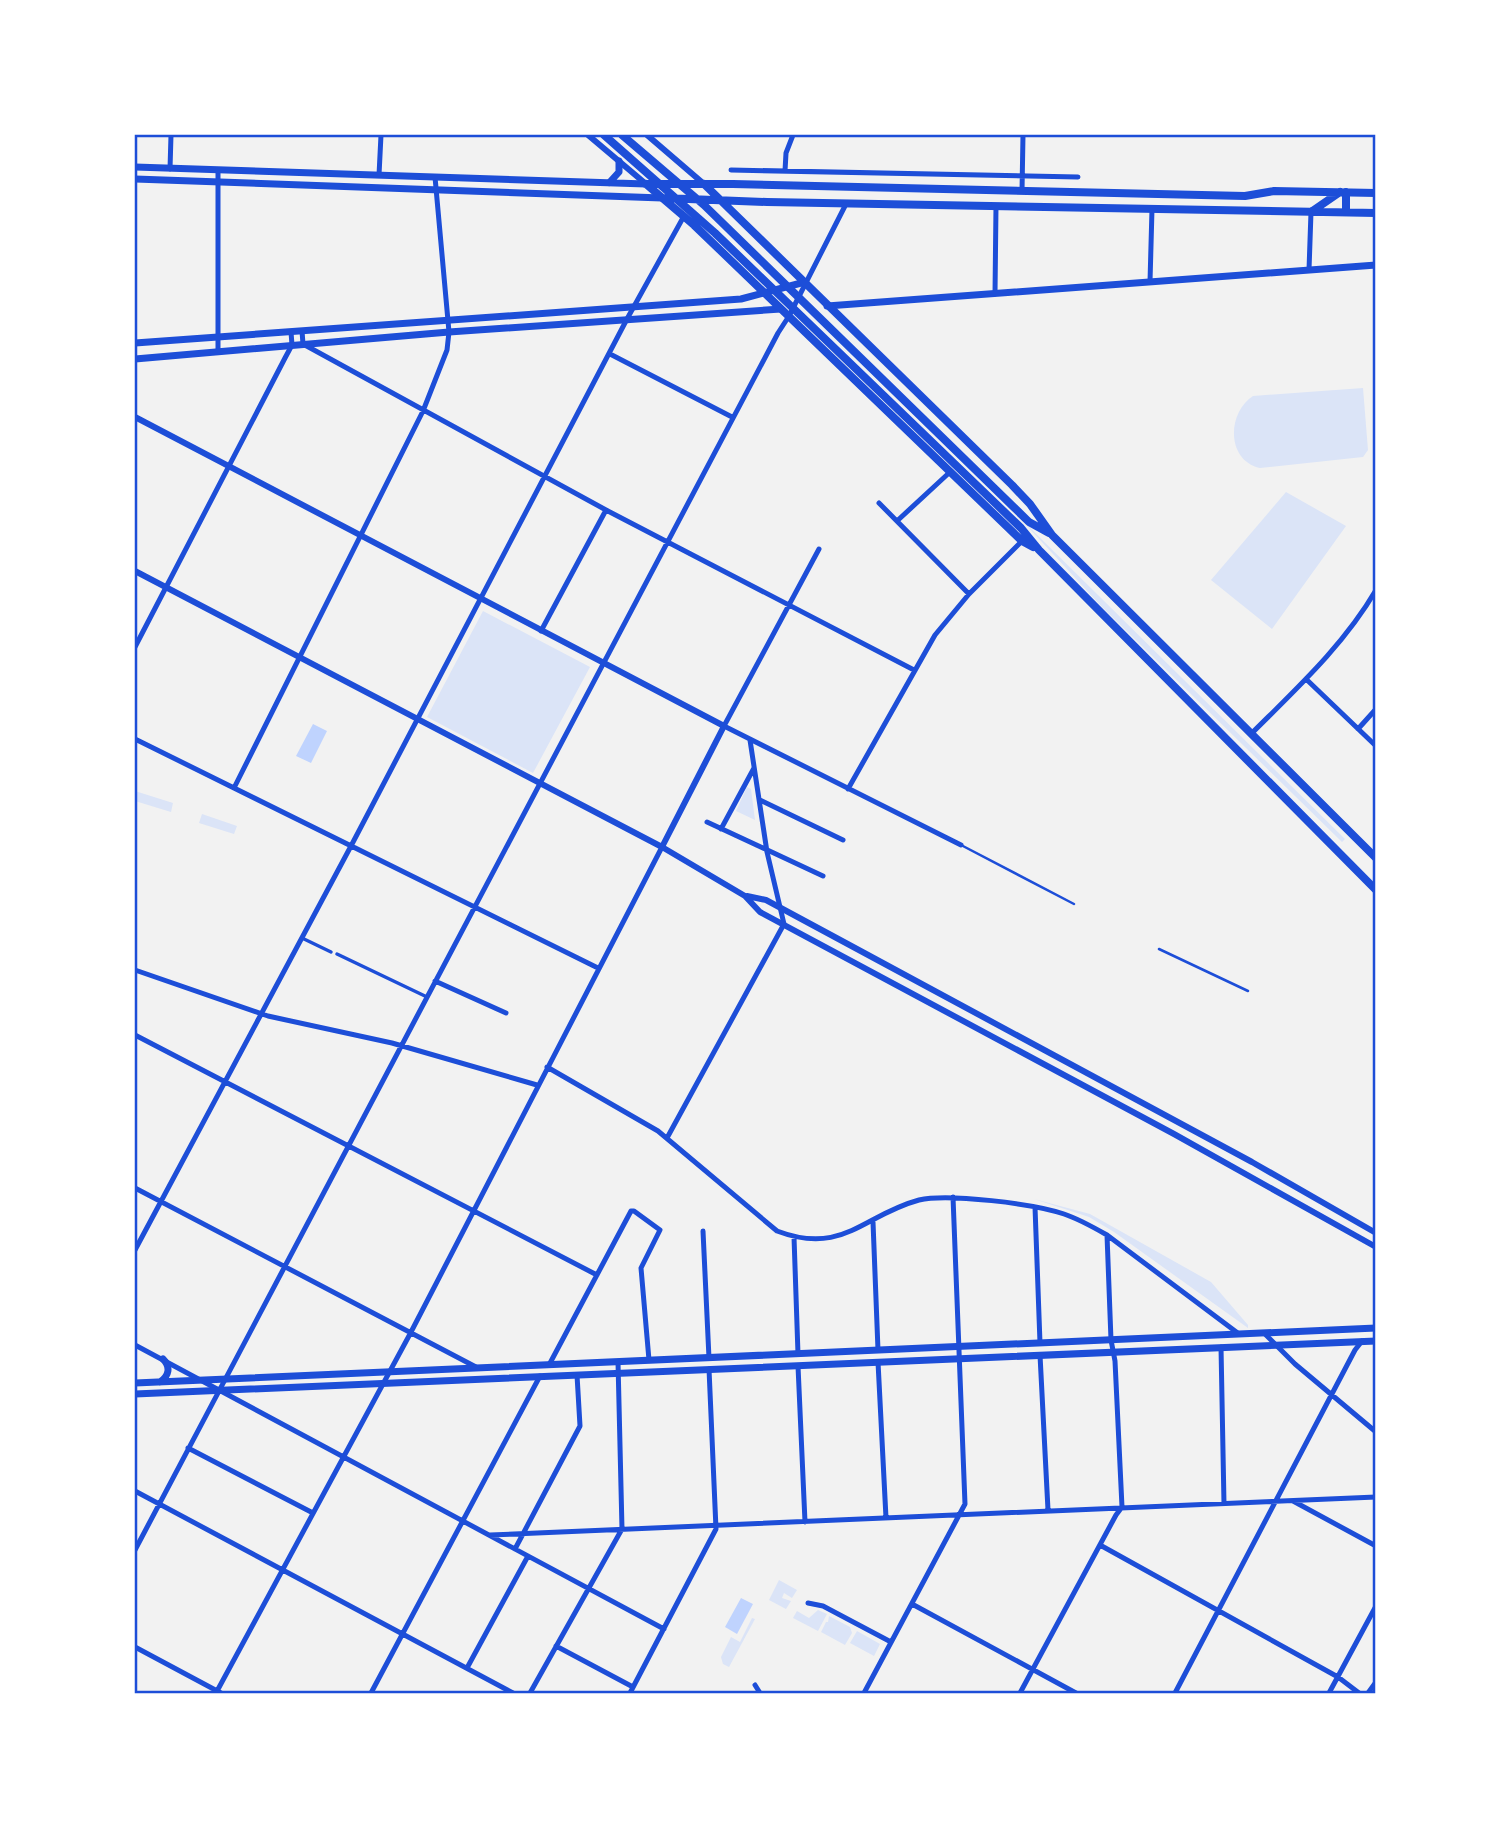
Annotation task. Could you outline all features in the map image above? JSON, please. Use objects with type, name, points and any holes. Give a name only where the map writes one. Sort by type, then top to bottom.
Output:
[{"type":"main road","points":[[604,135],[715,233],[1021,528],[1039,550],[1376,890]]},
{"type":"main road","points":[[622,135],[704,205],[1029,522],[1052,535]]},
{"type":"main road","points":[[609,183],[619,172],[618,161]]},
{"type":"main road","points":[[135,167],[646,184],[1245,196],[1274,191],[1376,193]]},
{"type":"main road","points":[[135,179],[846,204],[1376,213]]},
{"type":"main road","points":[[646,184],[684,216],[1022,541],[1039,550]]},
{"type":"main road","points":[[704,184],[1012,485],[1030,504],[1052,535],[1376,858]]},
{"type":"main road","points":[[1078,192],[1078,208]]},
{"type":"main road","points":[[1311,212],[1343,192]]},
{"type":"main road","points":[[1343,192],[1346,212]]},
{"type":"main road","points":[[827,306],[1376,265]]},
{"type":"main road","points":[[135,343],[741,299],[805,282]]},
{"type":"main road","points":[[135,359],[449,332],[780,309]]},
{"type":"main road","points":[[135,1383],[1376,1328]]},
{"type":"main road","points":[[1362,1329],[1362,1341]]},
{"type":"main road","points":[[135,1394],[1376,1341]]},
{"type":"main road","points":[[160,1382],[168,1372],[168,1365],[163,1359]]},
{"type":"street","points":[[170,169],[172,135]]},
{"type":"street","points":[[379,175],[381,135]]},
{"type":"street","points":[[588,135],[646,184]]},
{"type":"street","points":[[647,135],[704,184]]},
{"type":"street","points":[[785,170],[786,153],[793,135]]},
{"type":"street","points":[[1022,191],[1023,135]]},
{"type":"street","points":[[218,170],[218,351]]},
{"type":"street","points":[[731,170],[1078,177]]},
{"type":"street","points":[[234,788],[423,411],[447,350],[449,332],[435,177]]},
{"type":"street","points":[[135,1550],[846,204]]},
{"type":"street","points":[[995,294],[996,206]]},
{"type":"street","points":[[1150,282],[1152,209]]},
{"type":"street","points":[[1309,270],[1311,212]]},
{"type":"street","points":[[135,1250],[351,846],[633,307],[684,216]]},
{"type":"street","points":[[302,331],[303,344],[423,411],[606,510],[914,670]]},
{"type":"street","points":[[135,647],[292,345],[291,332]]},
{"type":"street","points":[[610,354],[732,417]]},
{"type":"street","points":[[135,417],[750,740],[961,845]]},
{"type":"street","points":[[897,521],[950,472]]},
{"type":"street","points":[[879,503],[969,594]]},
{"type":"street","points":[[541,631],[606,510]]},
{"type":"street","points":[[848,789],[934,635],[969,594],[1022,541]]},
{"type":"street","points":[[135,1647],[218,1693],[342,1455],[410,1334],[724,726],[819,549]]},
{"type":"street","points":[[135,572],[662,848],[745,896],[760,912],[1077,1082],[1376,1247]]},
{"type":"street","points":[[1251,734],[1306,679],[1362,614],[1376,590]]},
{"type":"street","points":[[1306,679],[1376,746]]},
{"type":"street","points":[[1359,729],[1376,709]]},
{"type":"street","points":[[135,739],[598,968]]},
{"type":"street","points":[[667,1138],[784,924],[767,852],[750,740]]},
{"type":"street","points":[[722,829],[754,768]]},
{"type":"street","points":[[760,800],[843,840]]},
{"type":"street","points":[[706,822],[823,876]]},
{"type":"street","points":[[745,896],[766,900],[1132,1097],[1376,1233]]},
{"type":"street","points":[[301,937],[331,952]]},
{"type":"street","points":[[838,954],[844,942]]},
{"type":"street","points":[[337,954],[427,996]]},
{"type":"street","points":[[135,970],[260,1014],[353,1034],[537,1085]]},
{"type":"street","points":[[891,982],[896,970]]},
{"type":"street","points":[[435,981],[506,1013]]},
{"type":"street","points":[[933,1005],[939,993]]},
{"type":"street","points":[[135,1035],[597,1275]]},
{"type":"street","points":[[547,1067],[667,1138],[750,1211],[777,1231],[811,1240],[838,1238],[920,1200],[953,1197],[1035,1207],[1088,1223],[1239,1334]]},
{"type":"street","points":[[1077,1082],[1084,1071]]},
{"type":"street","points":[[1126,1109],[1132,1097]]},
{"type":"street","points":[[135,1188],[477,1368]]},
{"type":"street","points":[[864,1693],[964,1504],[953,1197]]},
{"type":"street","points":[[1035,1207],[1040,1343]]},
{"type":"street","points":[[550,1365],[631,1211],[660,1230],[641,1268],[649,1360]]},
{"type":"street","points":[[873,1222],[878,1350]]},
{"type":"street","points":[[703,1231],[709,1358]]},
{"type":"street","points":[[1020,1693],[1122,1507],[1107,1236]]},
{"type":"street","points":[[794,1237],[798,1354]]},
{"type":"street","points":[[1264,1334],[1376,1432]]},
{"type":"street","points":[[1175,1693],[1362,1341]]},
{"type":"street","points":[[135,1345],[664,1629]]},
{"type":"street","points":[[1221,1348],[1224,1504]]},
{"type":"street","points":[[1040,1355],[1048,1510]]},
{"type":"street","points":[[530,1693],[622,1528],[618,1362]]},
{"type":"street","points":[[878,1362],[886,1518]]},
{"type":"street","points":[[798,1366],[805,1522]]},
{"type":"street","points":[[556,1646],[631,1690],[715,1535],[709,1369]]},
{"type":"street","points":[[515,1549],[580,1426],[577,1375]]},
{"type":"street","points":[[370,1693],[540,1376]]},
{"type":"street","points":[[188,1448],[313,1513]]},
{"type":"street","points":[[135,1491],[513,1693]]},
{"type":"street","points":[[490,1535],[1376,1497]]},
{"type":"street","points":[[1290,1500],[1376,1546]]},
{"type":"street","points":[[1100,1545],[1338,1677],[1359,1693]]},
{"type":"street","points":[[467,1668],[528,1556]]},
{"type":"street","points":[[808,1603],[823,1606],[891,1642]]},
{"type":"street","points":[[912,1604],[1076,1693]]},
{"type":"street","points":[[1329,1693],[1376,1606]]},
{"type":"street","points":[[1368,1693],[1376,1682]]},
{"type":"street","points":[[755,1685],[760,1693]]},
{"type":"lane","points":[[961,845],[1074,904]]},
{"type":"lane","points":[[1159,949],[1248,991]]},
{"type":"shaded area","points":[[1363,388],[1368,450],[1363,457],[1260,468],[1241,456],[1236,446],[1235,424],[1238,413],[1253,396]]},
{"type":"shaded area","points":[[1286,492],[1346,526],[1272,629],[1211,580]]},
{"type":"shaded area","points":[[1016,514],[1345,839],[1342,842],[1102,607]]},
{"type":"shaded area","points":[[483,611],[590,667],[533,773],[427,717]]},
{"type":"shaded area","points":[[747,787],[751,789],[755,820],[736,811]]},
{"type":"shaded area","points":[[135,791],[173,803],[171,812],[135,801]]},
{"type":"shaded area","points":[[202,814],[237,826],[234,834],[199,823]]},
{"type":"shaded area","points":[[1034,1199],[1090,1214],[1211,1282],[1248,1328],[1114,1232],[1089,1217]]},
{"type":"shaded area","points":[[779,1580],[797,1590],[792,1598],[784,1593],[782,1598],[791,1601],[786,1609],[769,1600]]},
{"type":"shaded area","points":[[818,1610],[827,1614],[818,1631],[793,1618],[797,1611],[809,1618]]},
{"type":"shaded area","points":[[829,1616],[850,1627],[852,1633],[845,1645],[821,1632]]},
{"type":"shaded area","points":[[752,1618],[755,1619],[729,1667],[723,1664],[721,1657],[731,1637],[740,1642]]},
{"type":"shaded area","points":[[857,1631],[880,1644],[874,1656],[850,1643]]},
{"type":"water","points":[[313,724],[327,731],[311,763],[296,756]]},
{"type":"water","points":[[741,1598],[753,1604],[737,1634],[725,1627]]}]
